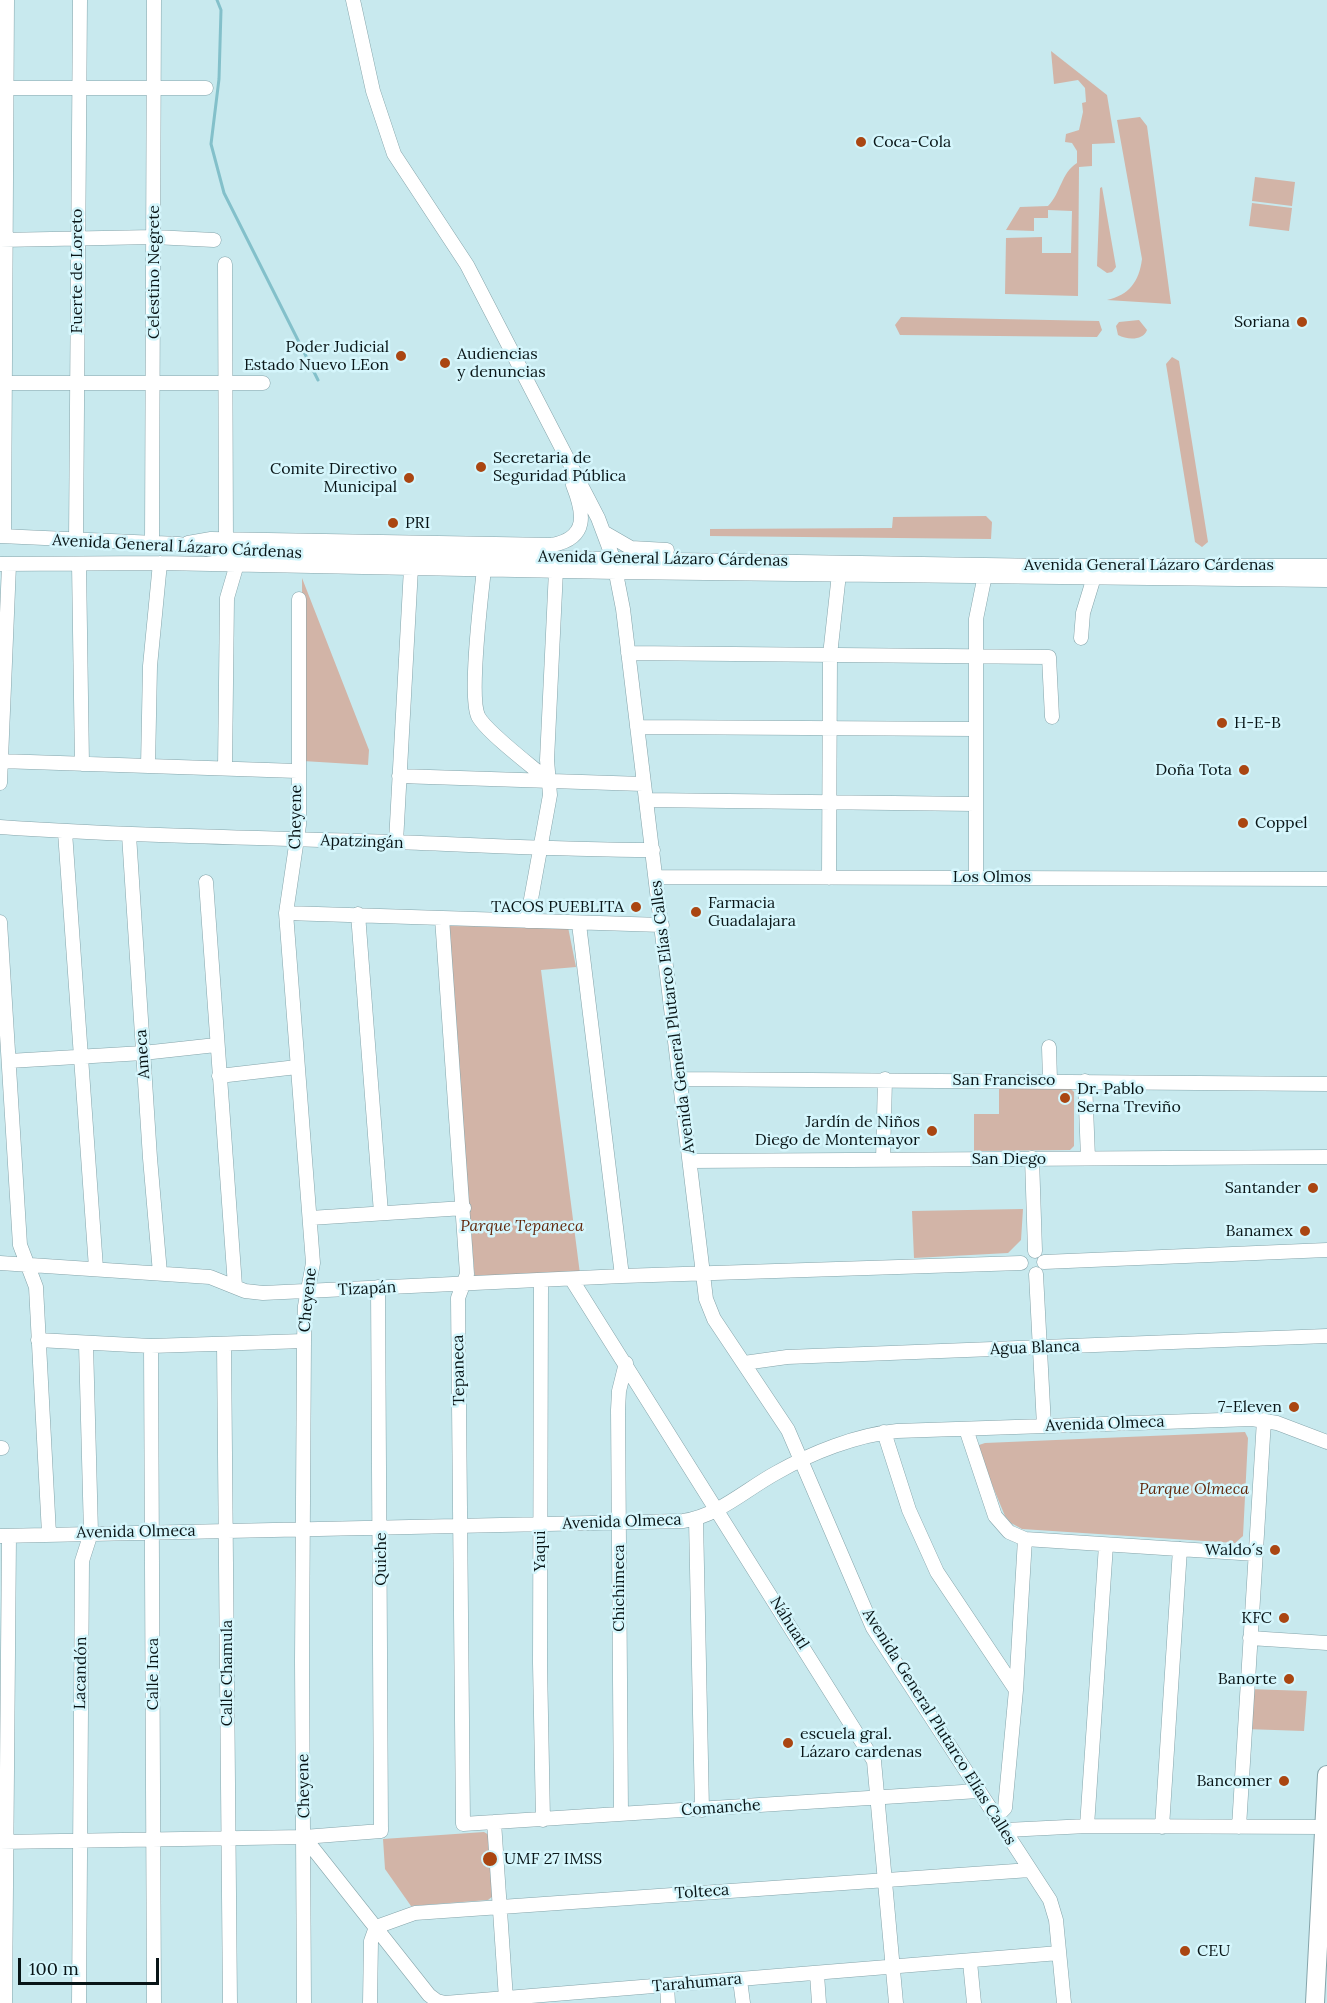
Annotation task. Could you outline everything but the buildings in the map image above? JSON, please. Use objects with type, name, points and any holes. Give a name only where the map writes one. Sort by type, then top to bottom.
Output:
[{"type":"main road","points":[[1315,2003],[1327,1775]]},
{"type":"street","points":[[2,536],[3,88],[8,0]]},
{"type":"street","name":"Fuerte de Loreto","points":[[76,541],[80,0]]},
{"type":"street","name":"Celestino Negrete","points":[[152,543],[155,87],[153,0]]},
{"type":"street","name":"Avenida General Plutarco Elías Calles","points":[[353,0],[373,91],[394,154],[468,265],[605,533],[615,565],[653,850],[702,1275],[710,1309],[788,1430],[873,1628],[978,1791],[1006,1830],[1054,1910],[1064,2003]]},
{"type":"street","points":[[3,88],[206,88]]},
{"type":"street","points":[[3,240],[154,237],[214,240]]},
{"type":"street","points":[[225,264],[226,546],[382,543],[552,545],[570,540],[581,525],[580,506],[556,441]]},
{"type":"street","points":[[3,382],[263,383]]},
{"type":"street","points":[[605,533],[631,548],[698,551],[752,561]]},
{"type":"street","name":"Avenida General Lázaro Cárdenas","points":[[2,536],[42,540],[226,546],[396,556],[556,570],[615,565],[752,561],[1327,566]]},
{"type":"street","points":[[42,540],[34,547],[33,556],[44,566]]},
{"type":"street","points":[[121,542],[128,557],[122,564]]},
{"type":"street","points":[[382,543],[396,556]]},
{"type":"street","points":[[470,543],[486,563],[475,690],[478,715],[492,732],[549,781]]},
{"type":"street","points":[[148,766],[150,666],[160,563]]},
{"type":"street","name":"Avenida General Lázaro Cárdenas","points":[[5,565],[160,563],[411,568],[486,563],[615,565],[839,574],[1327,580]]},
{"type":"street","points":[[80,564],[82,764]]},
{"type":"street","points":[[225,768],[227,598],[237,564]]},
{"type":"street","points":[[0,783],[5,565]]},
{"type":"street","points":[[1124,578],[1117,577],[1123,573],[1163,566]]},
{"type":"street","points":[[396,842],[411,568]]},
{"type":"street","points":[[527,921],[549,807],[547,760],[556,570]]},
{"type":"street","points":[[829,878],[830,655],[839,574]]},
{"type":"street","points":[[976,876],[976,619],[985,575]]},
{"type":"street","points":[[1081,638],[1083,613],[1094,577]]},
{"type":"street","name":"Cheyene","points":[[299,599],[297,840],[286,913],[313,1263],[304,1341],[304,2003]]},
{"type":"street","points":[[628,653],[1049,657],[1052,717]]},
{"type":"street","points":[[637,727],[975,729]]},
{"type":"street","points":[[1,761],[297,771]]},
{"type":"street","points":[[399,776],[643,784]]},
{"type":"street","points":[[646,800],[975,804]]},
{"type":"street","name":"Apatzingán","points":[[0,827],[129,835],[396,842],[540,850],[653,850]]},
{"type":"street","points":[[65,832],[79,1057],[96,1268]]},
{"type":"street","name":"Ameca","points":[[129,835],[160,1273]]},
{"type":"street","name":"Los Olmos","points":[[656,877],[976,876],[1327,879]]},
{"type":"street","points":[[206,882],[235,1286]]},
{"type":"street","points":[[286,913],[662,925]]},
{"type":"street","points":[[358,914],[381,1213]]},
{"type":"street","name":"Tepaneca","points":[[442,918],[467,1274],[459,1298],[463,1824]]},
{"type":"street","points":[[0,922],[20,1245],[36,1287],[49,1534]]},
{"type":"street","points":[[579,924],[622,1276]]},
{"type":"street","points":[[9,1061],[143,1053],[216,1045]]},
{"type":"street","points":[[1049,1047],[1050,1080]]},
{"type":"street","points":[[219,1076],[297,1067]]},
{"type":"street","name":"San Francisco","points":[[680,1079],[1050,1080],[1327,1084]]},
{"type":"street","points":[[883,1160],[885,1079]]},
{"type":"street","points":[[1085,1081],[1088,1158]]},
{"type":"street","name":"San Diego","points":[[690,1161],[1327,1157]]},
{"type":"street","points":[[1032,1158],[1044,1426]]},
{"type":"street","points":[[310,1218],[464,1208]]},
{"type":"street","points":[[1038,1262],[1327,1250]]},
{"type":"street","name":"Tizapán","points":[[0,1263],[210,1277],[255,1293],[541,1282],[622,1276],[1021,1263],[1024,1255],[1038,1262]]},
{"type":"street","name":"Náhuatl","points":[[572,1280],[718,1509],[874,1761],[880,1798],[884,1880],[896,2003]]},
{"type":"street","name":"Yaqui","points":[[541,1282],[540,1524],[543,1820]]},
{"type":"street","name":"Quiche","points":[[304,1837],[381,1831],[378,1287]]},
{"type":"street","name":"Agua Blanca","points":[[744,1363],[787,1357],[1327,1335]]},
{"type":"street","points":[[38,1340],[151,1346],[304,1341]]},
{"type":"street","name":"Lacandón","points":[[79,2003],[78,1842],[82,1561],[91,1533],[86,1344]]},
{"type":"street","name":"Calle Chamula","points":[[224,1344],[227,1531],[226,1839],[230,2003]]},
{"type":"street","name":"Calle Inca","points":[[151,1346],[154,2003]]},
{"type":"street","name":"Chichimeca","points":[[621,1814],[619,1391],[626,1364]]},
{"type":"street","name":"Avenida Olmeca","points":[[4,1536],[461,1527],[696,1519],[718,1509],[802,1460],[884,1432],[1237,1419],[1264,1420],[1327,1443]]},
{"type":"street","points":[[1239,1827],[1264,1420]]},
{"type":"street","points":[[966,1429],[996,1516],[1010,1532],[1024,1539],[1256,1554]]},
{"type":"street","points":[[884,1432],[909,1510],[937,1572],[1016,1690]]},
{"type":"street","points":[[696,1519],[702,1810]]},
{"type":"street","points":[[4,1536],[5,2003]]},
{"type":"street","points":[[996,1817],[1005,1808],[1016,1690],[1024,1539]]},
{"type":"street","points":[[1087,1826],[1106,1545]]},
{"type":"street","points":[[1161,1827],[1180,1549]]},
{"type":"street","points":[[1250,1638],[1327,1643]]},
{"type":"street","name":"Comanche","points":[[463,1824],[978,1791]]},
{"type":"street","points":[[494,1822],[506,1999]]},
{"type":"street","points":[[1006,1830],[1087,1826],[1323,1827]]},
{"type":"street","points":[[3,1842],[304,1837]]},
{"type":"street","name":"Tarahumara","points":[[304,1837],[429,1995],[437,2001],[457,2003],[506,1999],[594,1997],[667,1986],[1059,1953]]},
{"type":"street","name":"Tolteca","points":[[376,1927],[415,1913],[1030,1870]]},
{"type":"street","points":[[370,2003],[371,1941],[376,1927]]},
{"type":"street","points":[[970,1962],[974,2003]]},
{"type":"street","points":[[817,1974],[819,2003]]},
{"type":"street","points":[[740,1980],[743,2003]]},
{"type":"street","points":[[667,1986],[668,2003]]},
{"type":"green space","points":[[1051,51],[1107,95],[1115,143],[1092,144],[1092,166],[1079,167],[1078,296],[1005,294],[1006,238],[1042,237],[1042,253],[1071,253],[1072,211],[1048,210],[1048,218],[1034,218],[1034,231],[1006,230],[1020,207],[1048,206],[1068,172],[1077,163],[1077,151],[1072,143],[1065,142],[1066,134],[1079,130],[1083,112],[1082,103],[1086,102],[1085,88],[1078,80],[1054,84]]},
{"type":"green space","points":[[1140,117],[1147,126],[1171,304],[1107,300],[1127,291],[1135,281],[1141,267],[1142,259],[1117,120]]},
{"type":"green space","points":[[1255,177],[1295,182],[1292,206],[1252,201]]},
{"type":"green space","points":[[1102,187],[1116,267],[1112,272],[1107,273],[1097,266],[1100,188]]},
{"type":"green space","points":[[1252,203],[1292,208],[1289,231],[1249,226]]},
{"type":"green space","points":[[901,317],[1099,321],[1102,330],[1097,337],[900,335],[895,325]]},
{"type":"green space","points":[[1139,320],[1147,330],[1145,334],[1130,339],[1118,335],[1116,326],[1119,322]]},
{"type":"green space","points":[[1172,357],[1179,361],[1208,542],[1202,547],[1195,542],[1166,364]]},
{"type":"green space","points":[[986,516],[992,522],[991,539],[710,536],[710,529],[892,528],[893,517]]},
{"type":"green space","points":[[302,578],[369,750],[368,765],[303,761]]},
{"type":"green space","name":"Parque Tepaneca","points":[[446,926],[568,927],[576,967],[541,970],[580,1274],[475,1281]]},
{"type":"green space","points":[[999,1087],[1070,1088],[1074,1092],[1074,1146],[1070,1150],[974,1151],[974,1114],[999,1114]]},
{"type":"green space","points":[[1023,1209],[1021,1240],[1008,1253],[914,1258],[912,1211]]},
{"type":"green space","name":"Parque Olmeca","points":[[1245,1432],[1248,1438],[1243,1536],[1235,1543],[1022,1529],[1011,1523],[1005,1516],[976,1446],[985,1443]]},
{"type":"green space","points":[[1248,1689],[1307,1691],[1304,1731],[1245,1729]]},
{"type":"green space","points":[[484,1832],[489,1835],[493,1896],[488,1900],[411,1906],[385,1869],[383,1839]]},
{"type":"waterway","points":[[217,0],[221,10],[219,79],[211,144],[224,193],[318,380]]},
{"type":"place","name":"Coca-Cola","points":[[861,142]]},
{"type":"place","name":"Soriana","points":[[1302,322]]},
{"type":"place","name":"Poder Judicial Estado Nuevo LEon","points":[[401,356]]},
{"type":"place","name":"Audiencias y denuncias","points":[[445,363]]},
{"type":"place","name":"Secretaria de Seguridad Pública","points":[[481,467]]},
{"type":"place","name":"Comite Directivo Municipal","points":[[409,478]]},
{"type":"place","name":"PRI","points":[[393,523]]},
{"type":"place","name":"H-E-B","points":[[1222,723]]},
{"type":"place","name":"Doña Tota","points":[[1244,770]]},
{"type":"place","name":"Coppel","points":[[1243,823]]},
{"type":"place","name":"TACOS PUEBLITA","points":[[636,907]]},
{"type":"place","name":"Farmacia Guadalajara","points":[[696,912]]},
{"type":"place","name":"Dr. Pablo Serna Treviño","points":[[1065,1098]]},
{"type":"place","name":"Jardín de Niños Diego de Montemayor","points":[[932,1131]]},
{"type":"place","name":"Santander","points":[[1313,1188]]},
{"type":"place","name":"Banamex","points":[[1305,1231]]},
{"type":"place","name":"7-Eleven","points":[[1294,1407]]},
{"type":"place","name":"Waldo´s","points":[[1275,1550]]},
{"type":"place","name":"KFC","points":[[1284,1618]]},
{"type":"place","name":"Banorte","points":[[1289,1679]]},
{"type":"place","name":"escuela gral. Lázaro cardenas","points":[[788,1743]]},
{"type":"place","name":"Bancomer","points":[[1284,1781]]},
{"type":"place","name":"UMF 27 IMSS","points":[[490,1859]]},
{"type":"place","name":"CEU","points":[[1185,1951]]}]
